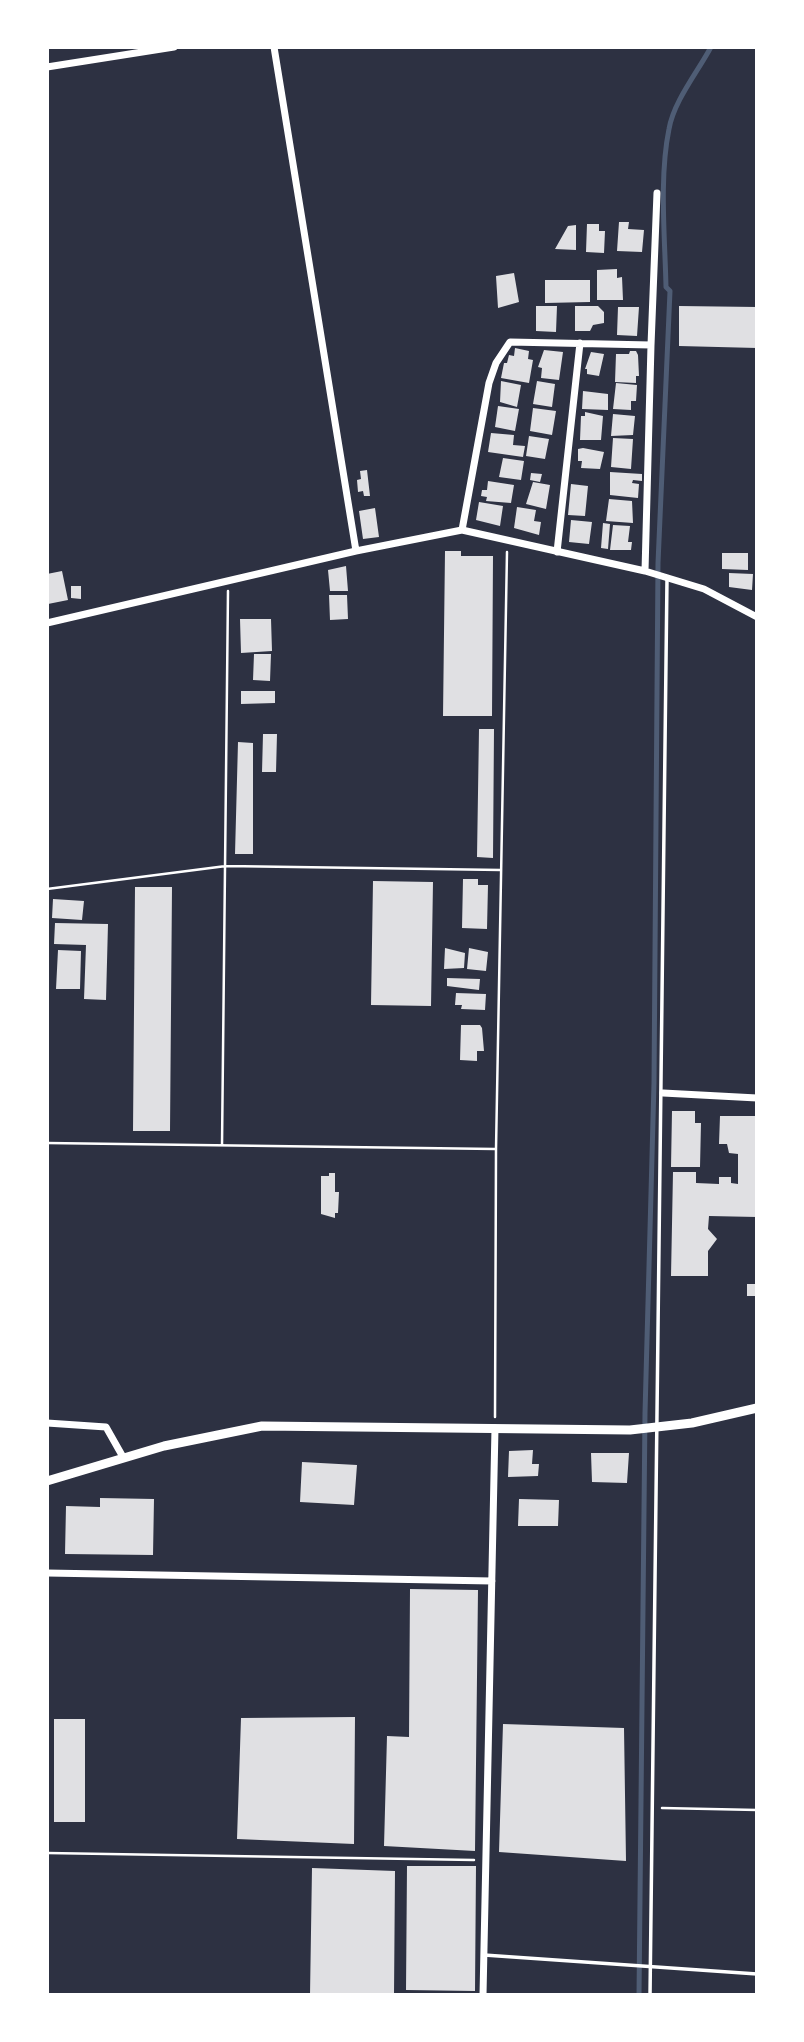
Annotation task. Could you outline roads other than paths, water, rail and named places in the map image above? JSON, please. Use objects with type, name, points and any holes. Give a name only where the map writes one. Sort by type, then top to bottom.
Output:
[{"type":"street","points":[[47,67],[174,47]]},
{"type":"street","points":[[274,47],[356,551]]},
{"type":"street","points":[[645,571],[657,194]]},
{"type":"street","points":[[462,530],[489,383],[496,363],[510,342],[651,345]]},
{"type":"street","points":[[556,552],[580,343]]},
{"type":"street","points":[[47,623],[356,551],[462,530],[667,577],[704,589],[757,617]]},
{"type":"street","points":[[663,1093],[757,1098]]},
{"type":"street","points":[[47,1481],[164,1446],[262,1426],[636,1429],[757,1408]]},
{"type":"street","points":[[47,1423],[106,1427],[123,1457]]},
{"type":"street","points":[[484,1995],[495,1428]]},
{"type":"street","points":[[47,1573],[492,1581]]},
{"type":"lane","points":[[650,1995],[654,1428],[663,1093],[667,577]]},
{"type":"lane","points":[[484,1955],[644,1964],[757,1974]]},
{"type":"waterway","points":[[639,1995],[645,1413],[654,1083],[658,563],[670,291],[666,287],[663,188],[666,148],[672,119],[711,47]]}]
